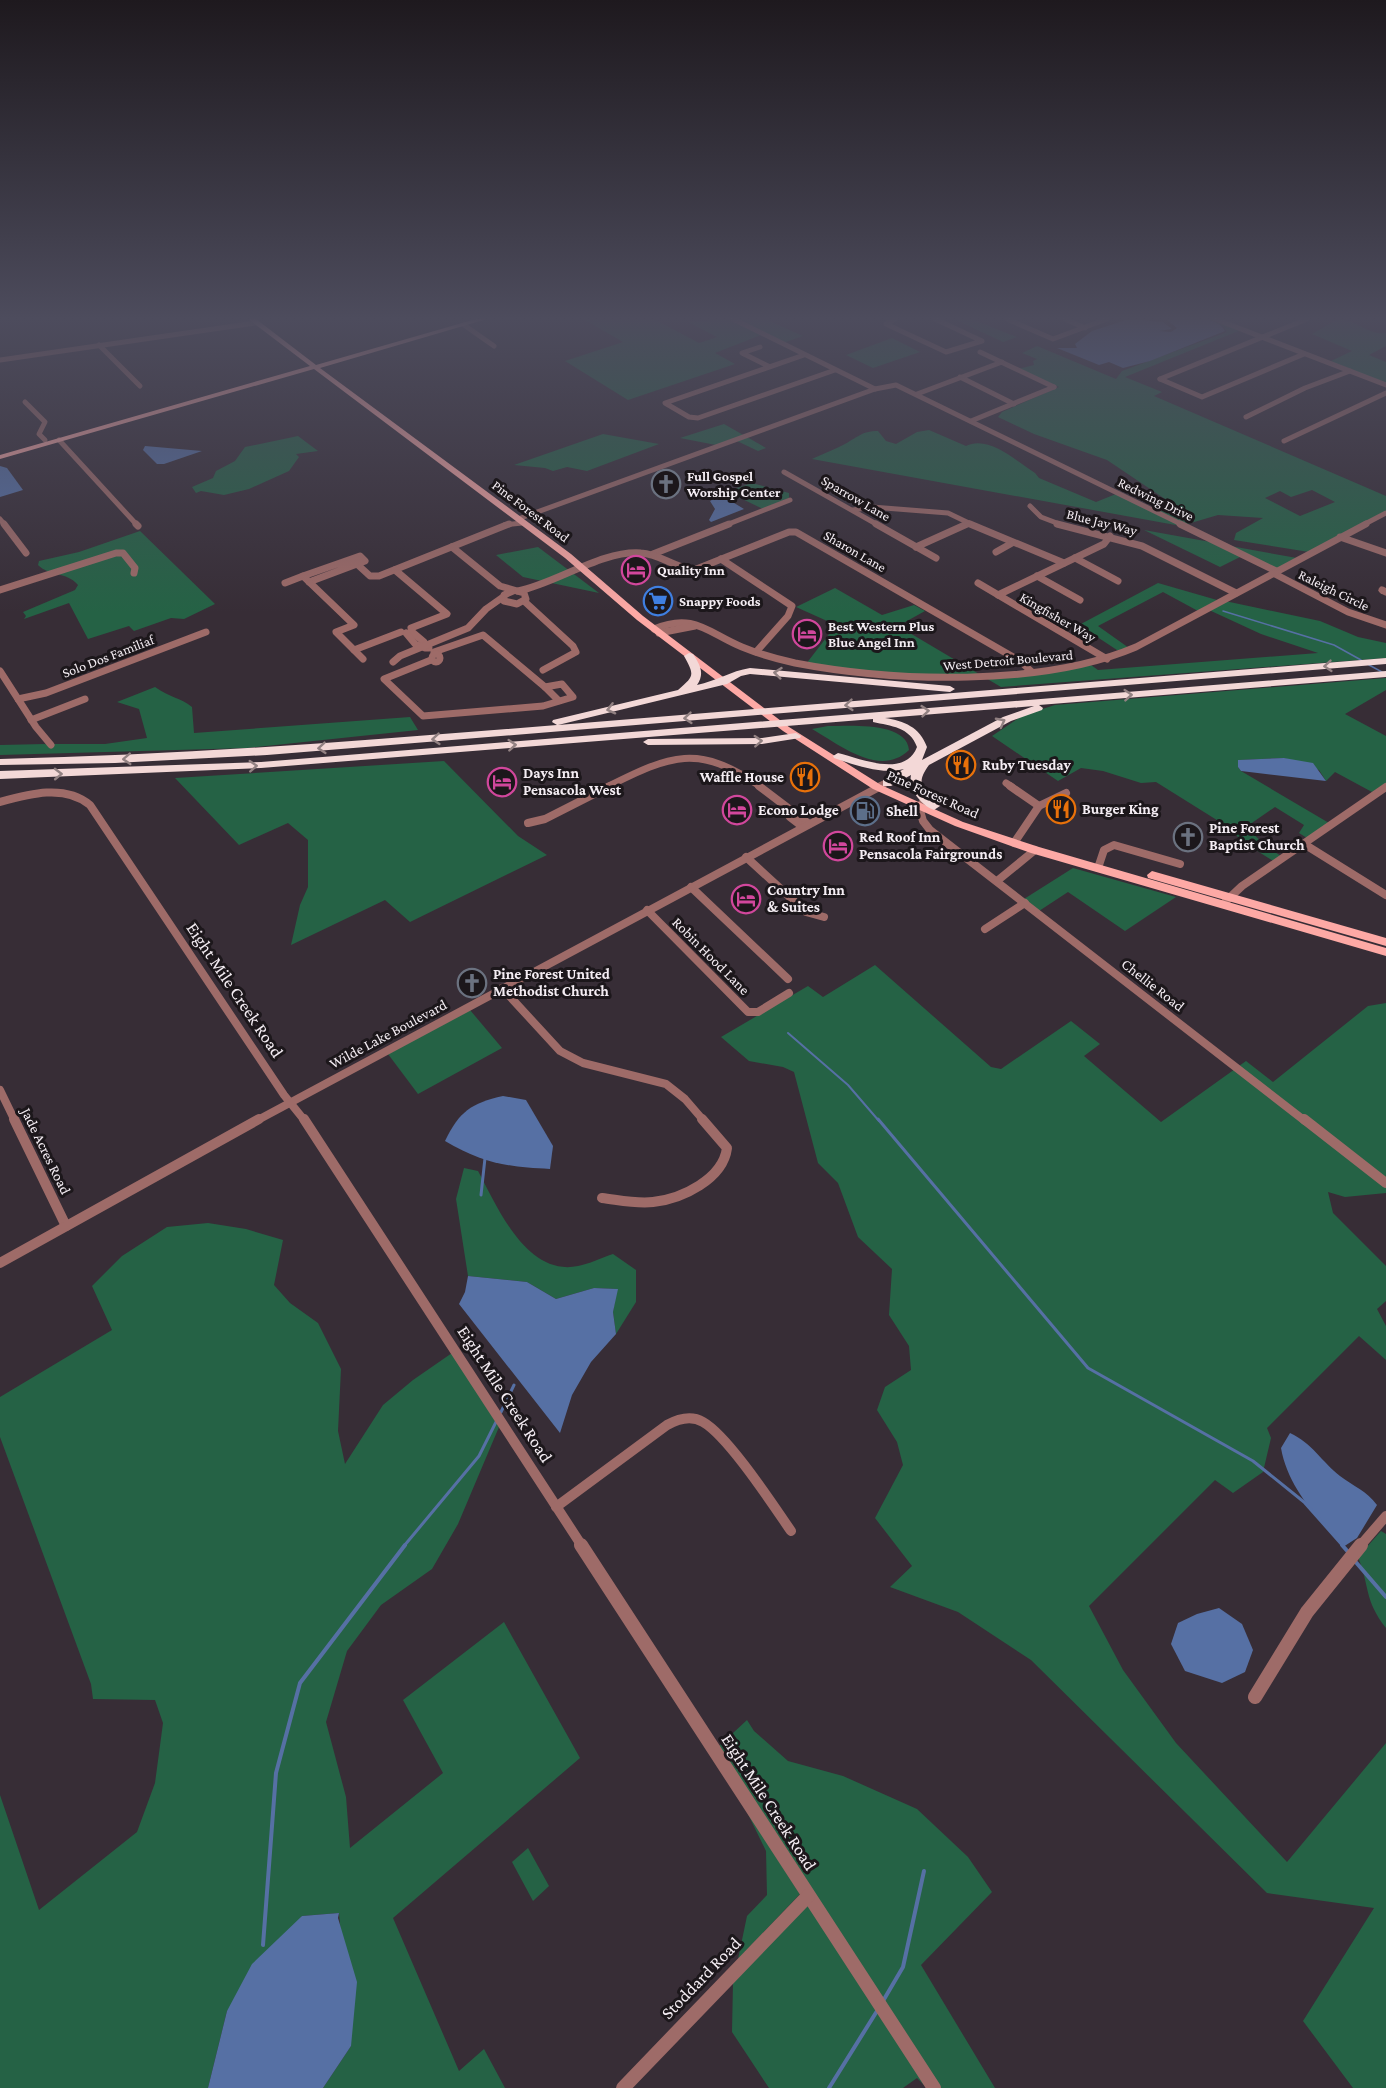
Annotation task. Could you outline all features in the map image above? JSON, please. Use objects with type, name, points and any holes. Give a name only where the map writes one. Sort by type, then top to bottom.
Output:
[{"type":"highway","points":[[668,695],[687,688],[697,677],[689,656]]},
{"type":"highway","points":[[0,762],[247,753],[1386,661]]},
{"type":"highway","points":[[492,734],[556,723],[668,695],[743,672],[761,671],[990,693]]},
{"type":"highway","points":[[0,775],[261,765],[1386,674]]},
{"type":"highway","points":[[882,785],[1013,716],[1070,699]]},
{"type":"highway","points":[[838,756],[867,765],[891,767],[910,763],[922,751],[918,736],[904,726],[880,720],[845,717]]},
{"type":"highway","points":[[573,741],[751,742],[796,736]]},
{"type":"highway","points":[[926,805],[915,781],[917,770],[931,760]]},
{"type":"main road","points":[[0,455],[130,416]]},
{"type":"main road","points":[[59,440],[131,416]]},
{"type":"main road","points":[[0,455],[142,416]]},
{"type":"main road","name":"Pine Forest Road","points":[[380,416],[517,519],[580,571],[661,630],[689,656],[882,785]]},
{"type":"main road","name":"Pine Forest Road","points":[[661,630],[679,639],[796,736],[882,785],[1016,840],[1099,865]]},
{"type":"main road","name":"Pine Forest Road","points":[[1016,840],[1031,848],[1386,942]]},
{"type":"main road","name":"Pine Forest Road","points":[[1227,899],[1386,952]]},
{"type":"street","points":[[39,416],[45,422],[39,434],[45,440]]},
{"type":"street","points":[[358,565],[373,576],[395,570],[411,561],[452,547],[517,519],[799,416]]},
{"type":"street","name":"Redwing Drive","points":[[962,416],[1274,572]]},
{"type":"street","points":[[971,421],[983,416]]},
{"type":"street","points":[[1284,441],[1336,416]]},
{"type":"street","points":[[59,440],[138,526]]},
{"type":"street","name":"Sparrow Lane","points":[[784,472],[936,558]]},
{"type":"street","name":"Sharon Lane","points":[[653,554],[790,500]]},
{"type":"street","name":"Blue Jay Way","points":[[1030,506],[1031,511],[1038,516],[1077,530],[1141,544],[1236,593]]},
{"type":"street","points":[[854,510],[872,507],[944,512],[1012,543],[1052,556],[1064,563]]},
{"type":"street","name":"West Detroit Boulevard","points":[[661,630],[685,621],[756,652],[810,666],[911,677],[959,677],[1074,667],[1107,659],[1136,647],[1386,513]]},
{"type":"street","points":[[0,519],[26,553]]},
{"type":"street","points":[[507,524],[517,519]]},
{"type":"street","points":[[916,547],[969,523]]},
{"type":"street","name":"Sharon Lane","points":[[580,571],[629,553],[653,554],[690,570],[789,532],[799,532],[1028,666],[1032,672]]},
{"type":"street","name":"Kingfisher Way","points":[[998,595],[1104,544],[1110,536]]},
{"type":"street","points":[[1340,537],[1386,554]]},
{"type":"street","points":[[996,552],[1012,543]]},
{"type":"street","points":[[452,547],[500,586],[515,591],[519,601]]},
{"type":"street","points":[[0,590],[116,552],[123,554],[135,568],[134,573]]},
{"type":"street","points":[[285,583],[360,556],[365,561],[309,582]]},
{"type":"street","points":[[1075,558],[1118,581]]},
{"type":"street","points":[[721,559],[788,601],[792,606],[788,616],[756,652]]},
{"type":"street","points":[[354,650],[447,614],[395,570]]},
{"type":"street","points":[[494,605],[503,596],[515,591],[580,571]]},
{"type":"street","points":[[393,662],[400,656],[468,628],[486,609],[494,605],[519,601],[580,571]]},
{"type":"street","name":"Raleigh Circle","points":[[1274,572],[1348,612],[1386,625]]},
{"type":"street","points":[[303,576],[354,626],[336,632],[363,659]]},
{"type":"street","points":[[1037,576],[1080,600]]},
{"type":"street","name":"Kingfisher Way","points":[[978,583],[1107,659]]},
{"type":"street","points":[[500,586],[503,596]]},
{"type":"street","points":[[503,596],[519,601],[573,646],[576,652],[558,664],[530,675]]},
{"type":"street","name":"West Detroit Boulevard","points":[[661,630],[695,626],[710,630]]},
{"type":"street","points":[[679,639],[676,634],[681,628]]},
{"type":"street","points":[[407,631],[416,645],[424,647]]},
{"type":"street","name":"Solo Dos Familiaf","points":[[18,699],[45,693],[206,632]]},
{"type":"street","points":[[384,679],[483,635],[559,701]]},
{"type":"street","points":[[424,647],[423,650],[433,656]]},
{"type":"street","points":[[0,671],[51,745]]},
{"type":"street","points":[[377,672],[423,716],[527,708],[573,697],[562,684],[545,687]]},
{"type":"street","points":[[32,720],[85,699]]},
{"type":"street","points":[[528,823],[545,819],[665,761],[687,756],[716,761],[764,788],[781,804],[790,817],[806,825]]},
{"type":"street","points":[[1006,783],[1039,806]]},
{"type":"street","name":"Wilde Lake Boulevard","points":[[0,1263],[290,1102],[882,785]]},
{"type":"street","points":[[1227,899],[1386,787]]},
{"type":"street","points":[[1016,840],[1039,806],[1066,793]]},
{"type":"street","name":"Eight Mile Creek Road","points":[[0,802],[37,794],[73,794],[86,800],[290,1102],[934,2088]]},
{"type":"street","points":[[1376,794],[1386,800]]},
{"type":"street","name":"Chellie Road","points":[[926,805],[923,821],[930,830],[1386,1183]]},
{"type":"street","points":[[1304,844],[1386,895]]},
{"type":"street","points":[[1099,865],[1104,850],[1114,845],[1180,864]]},
{"type":"street","points":[[997,881],[1022,862],[1031,848]]},
{"type":"street","points":[[746,857],[806,912],[824,917]]},
{"type":"street","points":[[690,887],[788,979]]},
{"type":"street","points":[[985,929],[1025,903]]},
{"type":"street","name":"Robin Hood Lane","points":[[647,910],[748,1012],[758,1012],[789,993]]},
{"type":"street","points":[[502,988],[560,1052],[583,1063],[666,1084],[685,1099],[727,1148],[726,1160],[720,1169],[673,1197],[641,1202],[602,1198]]},
{"type":"street","name":"Jade Acres Road","points":[[0,1090],[66,1226]]},
{"type":"street","points":[[556,1507],[667,1425],[678,1420],[691,1419],[712,1428],[791,1531]]},
{"type":"street","points":[[1255,1697],[1307,1612],[1337,1572],[1386,1516]]},
{"type":"street","name":"Stoddard Road","points":[[623,2088],[808,1896]]},
{"type":"green space","points":[[1201,416],[1386,496],[1386,511],[1309,552],[1234,540],[1236,533],[1263,518],[1218,515],[1184,525],[1158,512],[1174,505],[1107,460],[1034,434],[998,417]],"holes":[[[1312,490],[1335,502],[1300,516],[1265,498],[1280,491],[1291,497]]]},
{"type":"green space","points":[[724,424],[766,448],[758,451],[737,441],[721,446],[680,438]]},
{"type":"green space","points":[[929,430],[966,446],[984,444],[993,447],[1011,456],[1039,478],[1096,502],[1116,494],[1181,526],[812,459],[867,432],[878,431],[886,441],[896,444],[917,432]]},
{"type":"green space","points":[[603,434],[659,444],[587,471],[567,467],[553,471],[514,465]]},
{"type":"green space","points":[[298,436],[318,451],[296,454],[299,457],[289,471],[249,489],[224,495],[201,491],[196,493],[192,487],[213,478],[216,471],[235,461],[245,447]]},
{"type":"green space","points":[[752,483],[789,493],[789,498],[763,509],[734,495],[722,493]]},
{"type":"green space","points":[[1144,530],[1216,543],[1242,556],[1220,567]]},
{"type":"green space","points":[[140,531],[215,604],[184,619],[171,618],[134,631],[129,626],[88,639],[69,603],[24,619],[26,616],[23,612],[75,590],[78,585],[68,578],[43,569],[38,565],[39,561],[79,552]]},
{"type":"green space","points":[[1225,545],[1297,558],[1275,570]]},
{"type":"green space","points":[[538,547],[599,593],[523,577],[496,555]]},
{"type":"green space","points":[[1158,583],[1217,600],[1198,611],[1163,592],[1098,626],[1129,648],[1120,652],[1079,625]]},
{"type":"green space","points":[[835,588],[882,615],[914,605],[925,611],[898,626],[979,674],[904,675],[806,664],[836,625],[796,607]]},
{"type":"green space","points":[[1225,601],[1320,621],[1358,637],[1386,643],[1386,658],[1001,687],[984,677],[1091,665],[1098,670],[1318,653],[1261,634],[1209,610]]},
{"type":"green space","points":[[1386,678],[1386,690],[1345,714],[1386,736],[1386,783],[1372,792],[1335,772],[1326,781],[1319,770],[1284,758],[1239,760],[1238,767],[1241,771],[1329,823],[1307,838],[1299,833],[1304,825],[1275,807],[1246,827],[1267,847],[1281,856],[1273,861],[1243,842],[1228,827],[1156,782],[1141,783],[1103,771],[1081,768],[1058,781],[992,736],[1023,715],[1055,705]]},
{"type":"green space","points":[[155,687],[192,707],[194,733],[410,717],[418,730],[247,748],[0,755],[0,745],[45,744],[51,747],[54,744],[105,744],[147,738],[139,709],[117,702]]},
{"type":"green space","points":[[828,726],[862,726],[888,730],[898,734],[906,741],[909,750],[898,758],[886,761],[873,760],[847,750],[812,729]]},
{"type":"green space","points":[[444,761],[518,836],[547,855],[410,922],[385,900],[291,945],[300,905],[308,887],[308,840],[288,823],[239,845],[175,778]]},
{"type":"green space","points":[[1073,868],[1176,897],[1125,931],[1068,892],[1039,911],[1024,899]]},
{"type":"green space","points":[[875,965],[991,1067],[1001,1069],[1071,1021],[1100,1044],[1084,1056],[1161,1122],[1235,1069],[1386,1186],[1386,1193],[1345,1197],[1328,1192],[1333,1213],[1386,1266],[1386,1301],[1377,1309],[1386,1326],[1386,1360],[1359,1336],[1267,1428],[1271,1438],[1263,1472],[1233,1493],[1215,1480],[1089,1606],[1123,1670],[1176,1743],[1287,1862],[1386,1743],[1386,2088],[1353,2088],[1303,2021],[1374,1908],[1267,1893],[1031,1660],[958,1612],[890,1587],[912,1566],[875,1518],[903,1465],[897,1442],[877,1410],[885,1387],[911,1370],[909,1346],[889,1315],[892,1269],[858,1237],[838,1183],[818,1163],[794,1072],[783,1067],[749,1061],[721,1037],[808,986],[823,997]]},
{"type":"green space","points":[[1386,1003],[1386,1179],[1239,1066],[1246,1061],[1273,1082],[1368,1006]]},
{"type":"green space","points":[[470,1010],[502,1048],[418,1094],[388,1054]]},
{"type":"green space","points":[[464,1168],[478,1171],[494,1202],[516,1236],[543,1261],[560,1267],[578,1266],[613,1254],[636,1270],[636,1302],[616,1334],[613,1312],[617,1289],[594,1288],[556,1299],[527,1282],[468,1276],[456,1199]]},
{"type":"green space","points":[[208,1223],[246,1229],[283,1240],[274,1285],[290,1303],[318,1323],[341,1369],[338,1431],[345,1464],[383,1405],[413,1380],[452,1353],[499,1427],[458,1524],[432,1569],[381,1605],[347,1651],[326,1722],[346,1797],[350,1848],[443,1773],[403,1700],[504,1622],[580,1758],[393,1918],[459,2071],[484,2049],[505,2088],[323,2088],[351,2046],[339,1913],[302,1916],[227,2011],[208,2088],[0,2088],[0,1795],[39,1910],[137,1832],[155,1783],[163,1723],[155,1700],[93,1699],[91,1684],[0,1437],[0,1397],[112,1330],[92,1286],[122,1256],[167,1227]]},
{"type":"green space","points":[[1381,1531],[1386,1534],[1386,1628],[1374,1609],[1358,1557]]},
{"type":"green space","points":[[747,1720],[754,1731],[788,1761],[843,1776],[917,1809],[968,1857],[992,1892],[921,1965],[995,2088],[940,2088],[718,1747]]},
{"type":"green space","points":[[746,1810],[800,1894],[738,1959],[747,1916],[767,1895],[766,1851]]},
{"type":"green space","points":[[528,1848],[549,1886],[533,1901],[512,1862]]},
{"type":"green space","points":[[808,1905],[927,2088],[917,2078],[903,2088],[769,2088],[732,2032],[733,1983]]},
{"type":"water","points":[[145,446],[202,451],[164,464],[157,464],[143,450]]},
{"type":"water","points":[[0,466],[7,468],[23,490],[0,497]]},
{"type":"water","points":[[721,495],[744,509],[711,522],[709,520],[715,509],[710,501]]},
{"type":"water","points":[[1284,758],[1313,763],[1326,781],[1241,771],[1238,767],[1238,760]]},
{"type":"water","points":[[503,1096],[526,1100],[553,1146],[550,1169],[495,1163],[445,1141],[455,1123],[467,1110],[482,1102]]},
{"type":"water","points":[[468,1276],[527,1282],[556,1299],[594,1288],[618,1289],[613,1312],[616,1334],[591,1362],[572,1395],[560,1433],[459,1304],[465,1292]]},
{"type":"water","points":[[1290,1433],[1305,1442],[1334,1471],[1364,1492],[1377,1505],[1357,1538],[1343,1547],[1305,1501],[1290,1476],[1281,1448]]},
{"type":"water","points":[[1219,1608],[1242,1624],[1253,1650],[1245,1672],[1222,1683],[1185,1671],[1171,1644],[1178,1623],[1197,1614]]},
{"type":"water","points":[[339,1913],[338,1918],[357,1982],[351,2046],[323,2088],[208,2088],[227,2011],[252,1964],[302,1916]]},
{"type":"waterway","points":[[1223,611],[1334,645],[1361,660]]},
{"type":"waterway","points":[[1369,665],[1386,674]]},
{"type":"waterway","points":[[788,1033],[848,1085],[879,1121]]},
{"type":"waterway","points":[[878,1119],[1088,1368],[1253,1461],[1304,1502],[1343,1546]]},
{"type":"waterway","points":[[481,1195],[485,1158]]},
{"type":"waterway","points":[[501,1412],[514,1385]]},
{"type":"waterway","points":[[404,1546],[479,1456],[497,1420]]},
{"type":"waterway","points":[[263,1945],[276,1773],[300,1683],[405,1545]]},
{"type":"waterway","points":[[1342,1545],[1349,1553]]},
{"type":"waterway","points":[[1354,1560],[1386,1597]]},
{"type":"waterway","points":[[883,2001],[903,1967],[924,1871]]},
{"type":"waterway","points":[[829,2088],[877,2011]]},
{"type":"place","name":"Full Gospel Worship Center","points":[[666,484]]},
{"type":"place","name":"Quality Inn","points":[[636,570]]},
{"type":"place","name":"Snappy Foods","points":[[658,601]]},
{"type":"place","name":"Best Western Plus Blue Angel Inn","points":[[807,634]]},
{"type":"place","name":"Ruby Tuesday","points":[[961,765]]},
{"type":"place","name":"Waffle House","points":[[805,777]]},
{"type":"place","name":"Days Inn Pensacola West","points":[[502,782]]},
{"type":"place","name":"Burger King","points":[[1061,809]]},
{"type":"place","name":"Econo Lodge","points":[[737,810]]},
{"type":"place","name":"Shell","points":[[865,811]]},
{"type":"place","name":"Pine Forest Baptist Church","points":[[1188,837]]},
{"type":"place","name":"Red Roof Inn Pensacola Fairgrounds","points":[[838,846]]},
{"type":"place","name":"Country Inn & Suites","points":[[746,899]]},
{"type":"place","name":"Pine Forest United Methodist Church","points":[[472,983]]}]
